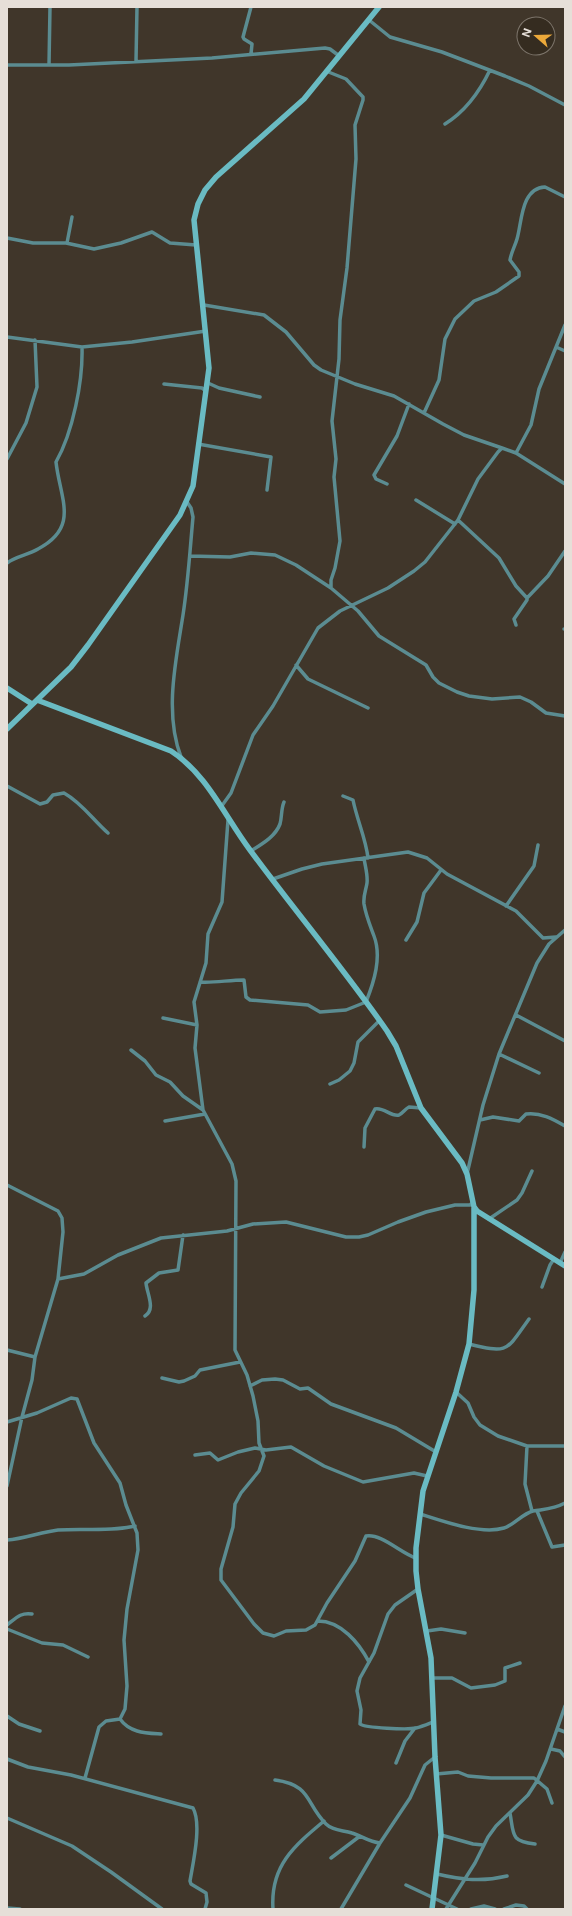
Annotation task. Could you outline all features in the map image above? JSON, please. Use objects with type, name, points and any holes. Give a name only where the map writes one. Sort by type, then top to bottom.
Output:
[{"type":"main road","points":[[7,729],[71,667],[88,645],[166,535],[187,502],[194,486],[198,444],[207,391],[209,368],[207,330],[194,220],[198,204],[205,190],[235,160],[294,109],[379,7]]},
{"type":"main road","points":[[7,688],[34,702],[160,747],[181,757],[212,792],[228,820],[324,944],[380,1020],[396,1046],[421,1108],[462,1163],[467,1174],[474,1205],[474,1290],[469,1344],[456,1392],[423,1491],[416,1558],[418,1589],[427,1631],[432,1678],[435,1757],[441,1835],[432,1909]]},
{"type":"main road","points":[[474,1205],[489,1219],[565,1266]]},
{"type":"street","points":[[49,65],[50,7]]},
{"type":"street","points":[[136,61],[137,7]]},
{"type":"street","points":[[251,7],[243,37],[244,39],[251,41],[251,54]]},
{"type":"street","points":[[369,20],[390,37],[442,52],[490,70],[525,84],[565,105]]},
{"type":"street","points":[[7,65],[49,65],[212,58],[325,48],[330,49],[338,55]]},
{"type":"street","points":[[326,70],[346,80],[363,96],[355,125],[356,159],[348,261],[340,320],[337,377],[333,414],[332,434],[336,459],[334,477],[340,541],[331,580],[331,588]]},
{"type":"street","points":[[445,124],[455,118],[471,103],[490,70]]},
{"type":"street","points":[[424,413],[439,380],[445,339],[455,319],[474,300],[496,292],[519,274],[510,262],[510,258],[517,239],[523,209],[529,197],[536,190],[545,187],[565,197]]},
{"type":"street","points":[[68,243],[72,217]]},
{"type":"street","points":[[7,238],[33,243],[68,243],[85,248],[100,249],[150,232],[170,242],[196,244]]},
{"type":"street","points":[[204,305],[264,315],[286,332],[314,366],[337,377],[394,396],[464,435],[516,453],[565,484]]},
{"type":"street","points":[[516,453],[531,425],[539,389],[565,325]]},
{"type":"street","points":[[7,337],[82,346],[132,342],[207,330]]},
{"type":"street","points":[[7,459],[26,423],[37,387],[35,340]]},
{"type":"street","points":[[7,563],[44,546],[58,534],[65,520],[65,512],[56,462],[63,450],[79,391],[83,361],[82,346]]},
{"type":"street","points":[[556,347],[565,351]]},
{"type":"street","points":[[208,383],[219,388],[260,397]]},
{"type":"street","points":[[164,384],[202,388],[207,391]]},
{"type":"street","points":[[387,484],[376,479],[374,475],[397,436],[409,404]]},
{"type":"street","points":[[198,444],[271,457],[267,490]]},
{"type":"street","points":[[221,806],[231,793],[253,735],[274,706],[320,625],[332,616],[378,594],[414,572],[434,552],[458,520],[478,479],[502,448]]},
{"type":"street","points":[[416,500],[455,524]]},
{"type":"street","points":[[181,757],[175,741],[174,686],[190,556],[193,517],[191,508],[187,502]]},
{"type":"street","points":[[458,520],[499,558],[516,586],[527,598]]},
{"type":"street","points":[[516,625],[514,619],[527,598],[548,576],[565,552]]},
{"type":"street","points":[[190,556],[230,557],[251,553],[275,555],[296,564],[331,588],[351,606],[358,610],[379,636],[426,665],[433,677],[439,683],[469,696],[492,699],[520,697],[531,702],[546,713],[565,716]]},
{"type":"street","points":[[296,665],[308,679],[368,708]]},
{"type":"street","points":[[7,786],[40,804],[47,802],[53,795],[64,793],[88,812],[108,833]]},
{"type":"street","points":[[200,982],[212,983],[244,980],[246,997],[250,1000],[308,1005],[320,1012],[346,1010],[366,1002],[372,986],[378,956],[375,937],[368,923],[364,901],[367,878],[367,846],[362,836],[353,800],[343,796]]},
{"type":"street","points":[[251,851],[276,831],[280,822],[280,812],[284,802]]},
{"type":"street","points":[[228,820],[222,902],[208,934],[206,963],[194,1002],[197,1025],[195,1054],[204,1112],[232,1164],[236,1181],[235,1350],[250,1386],[258,1422],[259,1443],[264,1456],[260,1471],[241,1493],[236,1504],[234,1527],[221,1569],[221,1580],[254,1624],[263,1633],[274,1636],[290,1630],[306,1630],[311,1628],[318,1621],[320,1615],[355,1561],[366,1536],[370,1536],[394,1546],[407,1556],[416,1558]]},
{"type":"street","points":[[506,906],[534,866],[538,845]]},
{"type":"street","points":[[273,879],[302,869],[408,852],[427,858],[441,870],[521,914],[543,938],[556,937]]},
{"type":"street","points":[[406,940],[417,922],[424,893],[441,870]]},
{"type":"street","points":[[467,1174],[483,1105],[499,1054],[537,963],[556,937],[564,932]]},
{"type":"street","points":[[516,1015],[565,1041]]},
{"type":"street","points":[[163,1018],[197,1025]]},
{"type":"street","points":[[330,1084],[339,1080],[350,1071],[354,1063],[358,1042],[380,1020]]},
{"type":"street","points":[[131,1050],[145,1061],[156,1075],[170,1082],[183,1096],[204,1112]]},
{"type":"street","points":[[499,1054],[540,1073]]},
{"type":"street","points":[[364,1147],[365,1128],[375,1109],[382,1108],[395,1115],[398,1115],[409,1107],[421,1108]]},
{"type":"street","points":[[165,1121],[204,1112]]},
{"type":"street","points":[[480,1120],[493,1117],[519,1121],[526,1114],[531,1113],[547,1116],[565,1126]]},
{"type":"street","points":[[489,1219],[517,1200],[522,1193],[532,1171]]},
{"type":"street","points":[[7,1185],[58,1211],[62,1218],[63,1232],[58,1279],[35,1357],[32,1380],[22,1417],[7,1486]]},
{"type":"street","points":[[58,1279],[84,1274],[118,1254],[161,1238],[235,1229],[253,1224],[286,1222],[346,1237],[359,1237],[368,1235],[426,1212],[455,1205],[474,1205]]},
{"type":"street","points":[[145,1316],[150,1313],[151,1309],[146,1283],[159,1273],[178,1270],[183,1235]]},
{"type":"street","points":[[542,1287],[550,1265],[557,1261],[565,1252]]},
{"type":"street","points":[[469,1344],[499,1350],[507,1347],[514,1341],[529,1319]]},
{"type":"street","points":[[7,1350],[35,1357]]},
{"type":"street","points":[[162,1378],[179,1382],[184,1381],[194,1376],[200,1370],[240,1362]]},
{"type":"street","points":[[250,1386],[262,1380],[275,1379],[283,1380],[300,1389],[308,1388],[331,1404],[396,1428],[436,1452]]},
{"type":"street","points":[[456,1392],[468,1403],[474,1417],[480,1425],[498,1436],[527,1446],[565,1446]]},
{"type":"street","points":[[7,1422],[37,1413],[71,1398],[77,1399],[94,1443],[120,1483],[127,1510],[135,1526],[138,1550],[127,1609],[124,1640],[127,1686],[125,1709],[120,1719]]},
{"type":"street","points":[[527,1446],[525,1484],[532,1511]]},
{"type":"street","points":[[195,1455],[210,1453],[218,1460],[238,1452],[255,1448],[262,1449],[287,1447],[296,1449],[324,1466],[363,1482],[414,1473],[427,1476]]},
{"type":"street","points":[[420,1514],[458,1525],[496,1530],[504,1528],[532,1511],[549,1510],[565,1502]]},
{"type":"street","points":[[537,1511],[552,1546],[565,1545]]},
{"type":"street","points":[[7,1540],[60,1530],[93,1530],[135,1526]]},
{"type":"street","points":[[418,1589],[395,1605],[388,1614],[374,1653],[358,1684],[358,1696],[361,1710],[360,1724],[373,1728],[415,1728],[433,1722]]},
{"type":"street","points":[[7,1625],[25,1612],[32,1614]]},
{"type":"street","points":[[320,1615],[323,1621]]},
{"type":"street","points":[[318,1621],[330,1623],[352,1637],[370,1662]]},
{"type":"street","points":[[7,1629],[42,1643],[63,1645],[88,1657]]},
{"type":"street","points":[[427,1631],[441,1629],[465,1633]]},
{"type":"street","points":[[365,1654],[374,1653]]},
{"type":"street","points":[[432,1678],[452,1678],[472,1688],[495,1685],[505,1681],[505,1668],[520,1663]]},
{"type":"street","points":[[446,1909],[465,1879],[483,1845],[496,1826],[528,1796],[537,1781],[551,1749],[565,1706]]},
{"type":"street","points":[[7,1716],[19,1724],[40,1731]]},
{"type":"street","points":[[120,1719],[137,1732],[161,1734]]},
{"type":"street","points":[[85,1778],[99,1727],[106,1721],[120,1719]]},
{"type":"street","points":[[396,1763],[405,1741],[415,1728]]},
{"type":"street","points":[[557,1729],[565,1732]]},
{"type":"street","points":[[551,1749],[560,1751],[565,1757]]},
{"type":"street","points":[[341,1909],[380,1843],[410,1798],[425,1766],[435,1757]]},
{"type":"street","points":[[7,1759],[28,1767],[85,1778],[193,1808],[196,1820],[195,1852],[190,1881],[191,1884],[206,1893],[208,1902],[205,1909]]},
{"type":"street","points":[[436,1774],[458,1772],[468,1776],[491,1778],[532,1778],[547,1789],[552,1803]]},
{"type":"street","points":[[275,1780],[289,1782],[302,1790],[324,1821],[332,1828],[380,1843]]},
{"type":"street","points":[[510,1812],[513,1835],[515,1839],[520,1842],[535,1844]]},
{"type":"street","points":[[7,1818],[72,1846],[162,1909]]},
{"type":"street","points":[[273,1909],[274,1892],[282,1864],[300,1840],[324,1821]]},
{"type":"street","points":[[441,1835],[473,1844],[483,1845]]},
{"type":"street","points":[[331,1858],[360,1836]]},
{"type":"street","points":[[437,1874],[458,1879],[480,1881],[507,1876]]},
{"type":"street","points":[[406,1885],[457,1909]]},
{"type":"street","points":[[504,1909],[516,1905],[524,1906],[527,1909]]},
{"type":"street","points":[[471,1909],[484,1906],[495,1909]]},
{"type":"street","points":[[7,1908],[20,1909]]}]
